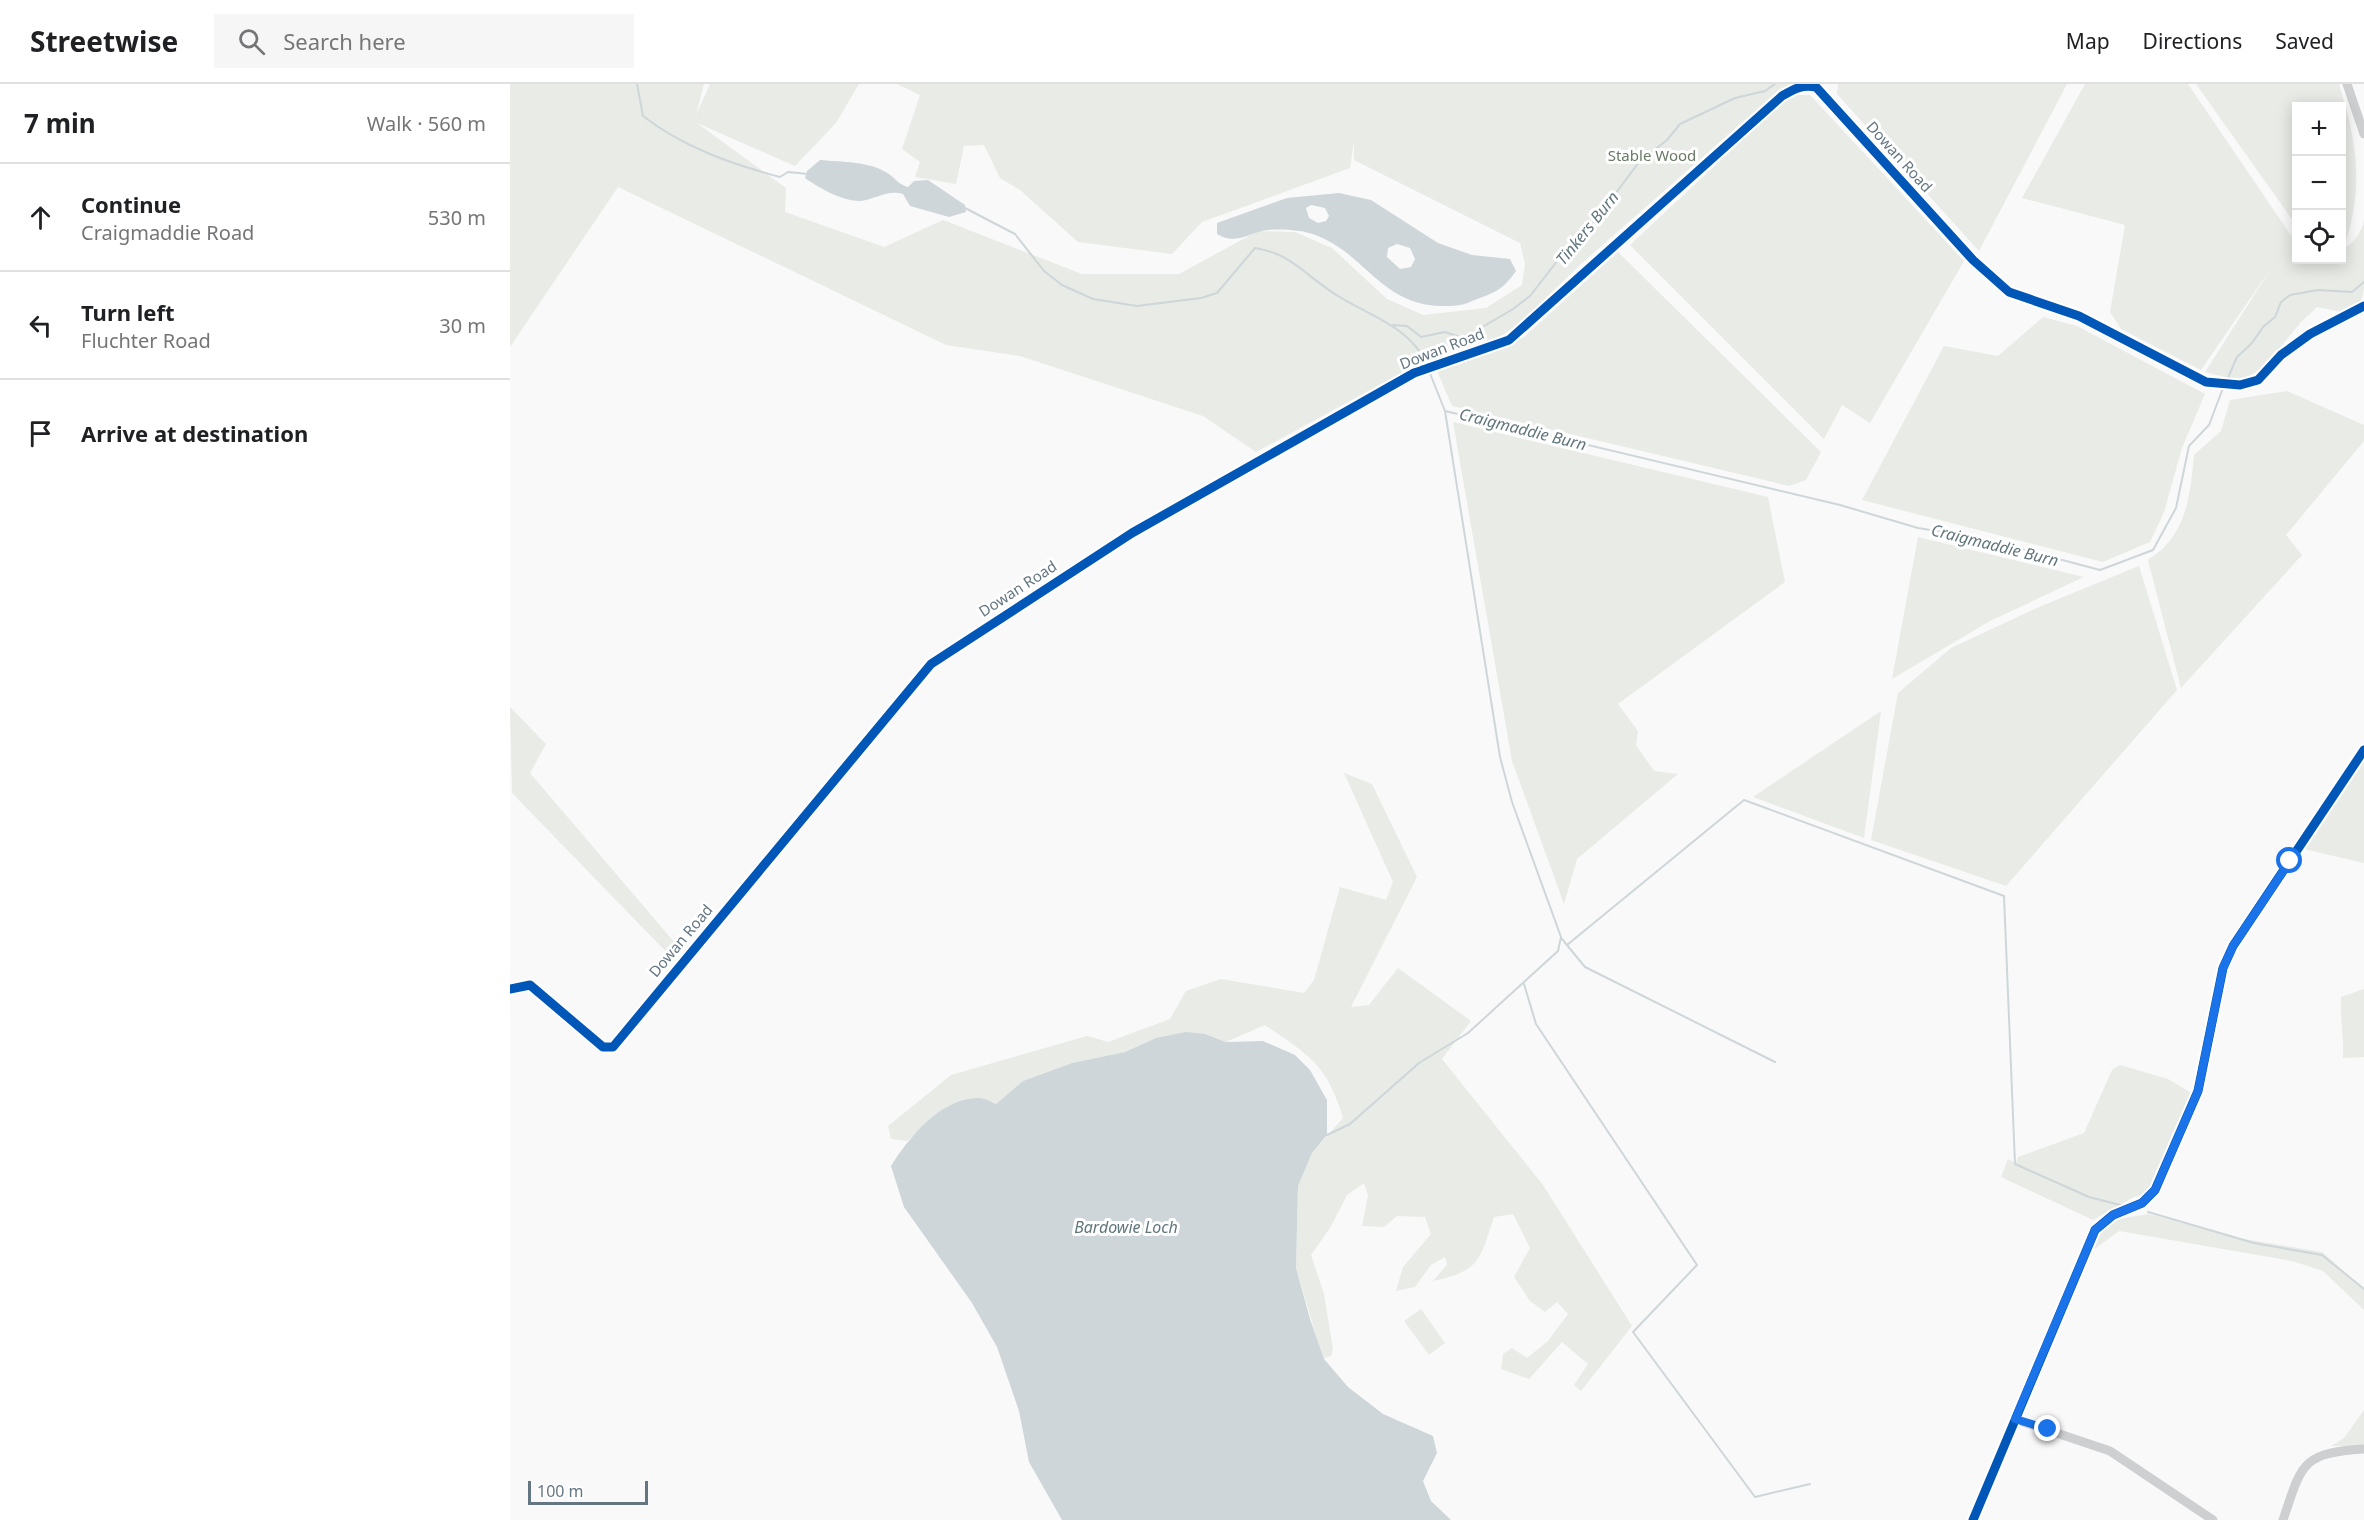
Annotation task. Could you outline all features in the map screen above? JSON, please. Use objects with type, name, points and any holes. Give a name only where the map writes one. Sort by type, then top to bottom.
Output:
[{"type":"street","points":[[2347,84],[2364,134]]},
{"type":"street","name":"Dowan Road","points":[[510,989],[530,985],[603,1047],[613,1047],[931,664],[1132,533],[1404,379],[1509,340],[1764,112],[1793,89],[1805,85],[1816,87],[1973,260],[2009,292],[2079,316],[2206,382],[2240,385],[2258,380],[2281,355],[2310,334],[2364,306]]},
{"type":"street","points":[[1973,1520],[2095,1230],[2113,1215],[2142,1203],[2155,1190],[2198,1091],[2223,968],[2233,946],[2364,750]]},
{"type":"street","points":[[2015,1419],[2110,1451],[2213,1520]]},
{"type":"street","points":[[2283,1520],[2298,1476],[2307,1461],[2321,1455],[2364,1449]]},
{"type":"green space","name":"Stable Wood","points":[[510,84],[704,84],[696,115],[710,84],[859,84],[836,123],[795,166],[697,123],[786,188],[785,212],[884,247],[943,220],[1082,274],[1179,274],[1258,231],[1295,232],[1332,248],[1387,299],[1423,315],[1486,308],[1522,285],[1525,264],[1520,243],[1354,160],[1354,142],[1350,168],[1202,222],[1172,254],[1078,242],[1020,190],[1000,178],[984,145],[964,146],[956,184],[915,177],[920,162],[902,149],[920,95],[897,84],[1791,84],[1780,89],[1582,263],[1523,320],[1500,337],[1418,364],[1256,452],[1203,416],[1020,356],[946,345],[618,187],[510,347]]},
{"type":"green space","points":[[1838,84],[2067,84],[1979,251],[1837,94]]},
{"type":"green space","points":[[2085,84],[2188,84],[2292,237],[2292,264],[2346,264],[2346,247],[2362,229],[2364,220],[2364,289],[2361,302],[2341,312],[2317,307],[2301,322],[2264,367],[2241,381],[2205,372],[2274,264],[2201,370],[2121,329],[2110,312],[2125,225],[2022,198]]},
{"type":"green space","points":[[2196,84],[2339,84],[2344,102],[2292,102],[2292,219]]},
{"type":"green space","points":[[1797,95],[1810,95],[1964,261],[1870,423],[1842,405],[1824,439],[1630,245],[1782,103]]},
{"type":"green space","points":[[2346,109],[2356,164],[2355,203],[2346,240]]},
{"type":"green space","points":[[1618,252],[1821,452],[1806,480],[1789,486],[1452,406],[1437,371],[1506,347],[1524,337]]},
{"type":"green space","points":[[2043,317],[2077,326],[2205,394],[2182,448],[2164,512],[2150,542],[2103,562],[1862,500],[1944,346],[1998,356]]},
{"type":"green space","points":[[2287,391],[2364,425],[2364,441],[2286,535],[2302,555],[2181,688],[2148,560],[2161,550],[2179,527],[2191,486],[2194,455],[2221,431],[2230,400]]},
{"type":"green space","points":[[1453,422],[1768,497],[1785,582],[1618,704],[1638,731],[1636,745],[1654,771],[1678,774],[1577,859],[1564,904],[1512,761]]},
{"type":"green space","points":[[1918,537],[2084,577],[1990,621],[1892,679]]},
{"type":"green space","points":[[2139,566],[2177,690],[2006,886],[1871,840],[1898,693],[1951,648],[2039,607]]},
{"type":"green space","points":[[510,707],[546,744],[530,773],[681,950],[675,961],[512,793]]},
{"type":"green space","points":[[1881,711],[1864,838],[1753,797]]},
{"type":"green space","points":[[2364,759],[2364,863],[2304,849]]},
{"type":"green space","points":[[1344,773],[1372,784],[1417,877],[1351,1007],[1369,1005],[1398,968],[1471,1021],[1442,1059],[1543,1185],[1632,1326],[1581,1391],[1574,1385],[1588,1364],[1562,1342],[1529,1379],[1501,1369],[1503,1354],[1512,1348],[1527,1358],[1548,1341],[1568,1314],[1557,1302],[1545,1312],[1530,1301],[1514,1277],[1530,1248],[1513,1214],[1494,1217],[1481,1253],[1470,1267],[1461,1273],[1433,1281],[1447,1265],[1445,1257],[1431,1265],[1415,1287],[1396,1291],[1403,1267],[1431,1234],[1425,1217],[1397,1216],[1384,1227],[1362,1226],[1368,1195],[1364,1183],[1347,1195],[1330,1228],[1311,1255],[1324,1294],[1333,1349],[1331,1356],[1323,1359],[1296,1268],[1298,1186],[1312,1153],[1343,1118],[1330,1085],[1314,1062],[1265,1025],[1226,1042],[1205,1034],[1156,1038],[1125,1052],[1072,1063],[1023,1081],[996,1104],[982,1100],[958,1102],[937,1115],[907,1141],[891,1139],[888,1126],[951,1075],[1087,1036],[1108,1042],[1170,1019],[1186,991],[1221,979],[1304,993],[1314,980],[1340,887],[1386,900],[1393,882]]},
{"type":"green space","points":[[2364,989],[2364,1057],[2343,1058],[2341,997]]},
{"type":"green space","points":[[2120,1065],[2168,1079],[2193,1094],[2163,1163],[2146,1194],[2134,1197],[2093,1220],[2001,1177],[2008,1159],[2016,1163],[2018,1157],[2084,1133],[2112,1070]]},
{"type":"green space","points":[[2149,1214],[2232,1237],[2322,1252],[2364,1289],[2364,1310],[2323,1271],[2292,1261],[2119,1231],[2088,1254],[2099,1234],[2111,1223]]},
{"type":"green space","points":[[1421,1309],[1445,1343],[1429,1355],[1404,1321]]},
{"type":"green space","points":[[2364,1410],[2364,1446],[2331,1446],[2344,1438]]},
{"type":"water","points":[[820,160],[873,167],[889,174],[908,187],[914,181],[928,180],[965,205],[966,212],[949,217],[910,206],[903,194],[898,193],[889,193],[859,201],[842,198],[805,178],[807,171]]},
{"type":"water","points":[[1339,193],[1371,200],[1438,243],[1472,255],[1510,259],[1516,271],[1502,287],[1492,293],[1465,304],[1441,306],[1419,303],[1401,296],[1385,286],[1341,249],[1325,239],[1305,232],[1268,230],[1236,239],[1217,234],[1217,223],[1287,198]],"holes":[[[1311,205],[1325,208],[1329,216],[1326,221],[1318,223],[1309,218],[1306,208]],[[1397,244],[1410,248],[1415,259],[1411,267],[1400,269],[1387,257],[1388,248]]]},
{"type":"water","name":"Bardowie Loch","points":[[1186,1032],[1205,1034],[1226,1042],[1263,1041],[1295,1055],[1310,1070],[1327,1100],[1327,1135],[1312,1153],[1298,1186],[1296,1268],[1310,1319],[1324,1359],[1348,1387],[1383,1414],[1433,1436],[1437,1453],[1423,1481],[1431,1501],[1451,1520],[1062,1520],[1029,1462],[1019,1411],[997,1347],[972,1303],[904,1207],[891,1166],[907,1143],[928,1121],[952,1105],[979,1098],[996,1104],[1023,1081],[1072,1063],[1125,1052],[1156,1038]]},
{"type":"waterway","name":"Craigmaddie Burn","points":[[637,84],[643,116],[674,137],[726,160],[780,177],[788,172],[808,174]]},
{"type":"waterway","name":"Tinkers Burn","points":[[1393,325],[1407,326],[1421,337],[1445,332],[1460,337],[1474,332],[1513,309],[1530,296],[1558,260],[1595,221],[1639,162],[1667,140],[1680,124],[1735,98],[1765,91],[1775,84]]},
{"type":"waterway","name":"Craigmaddie Burn","points":[[965,208],[1015,234],[1044,271],[1062,285],[1093,299],[1137,306],[1201,298],[1217,293],[1255,248],[1268,251],[1299,267],[1327,289],[1401,332],[1420,352],[1427,365]]},
{"type":"waterway","name":"Craigmaddie Burn","points":[[2227,380],[2237,357],[2252,343],[2263,327],[2275,317],[2281,302],[2290,295],[2318,290],[2352,292],[2364,282]]},
{"type":"waterway","name":"Craigmaddie Burn","points":[[1429,371],[1445,411],[1840,505],[1918,528],[1979,538],[2100,570],[2153,550],[2176,508],[2189,446],[2209,425],[2223,388]]},
{"type":"waterway","points":[[1327,1135],[1350,1124],[1419,1063],[1468,1033],[1558,951],[1561,937],[1512,802],[1500,757],[1445,411]]},
{"type":"waterway","points":[[1567,945],[1744,800],[2004,896],[2015,1164],[2089,1197],[2124,1206]]},
{"type":"waterway","points":[[1562,939],[1585,967],[1775,1062]]},
{"type":"waterway","points":[[1524,984],[1536,1024],[1697,1265],[1633,1332],[1755,1497],[1810,1484]]},
{"type":"waterway","points":[[2148,1212],[2254,1243],[2322,1255],[2364,1289]]},
{"type":"cycle path","points":[[510,989],[530,985],[603,1047],[613,1047],[931,664],[1132,533],[1414,373],[1509,340],[1782,96],[1798,88],[1816,87],[1973,260],[2009,292],[2079,316],[2206,382],[2240,385],[2258,380],[2281,355],[2310,334],[2364,306]]},
{"type":"cycle path","points":[[1973,1520],[2095,1230],[2113,1215],[2142,1203],[2155,1190],[2198,1091],[2223,968],[2233,946],[2364,750]]},
{"type":"route","points":[[2048,1429],[2015,1419],[2095,1230],[2113,1215],[2142,1203],[2155,1190],[2198,1091],[2223,968],[2233,946],[2290,861]]}]
